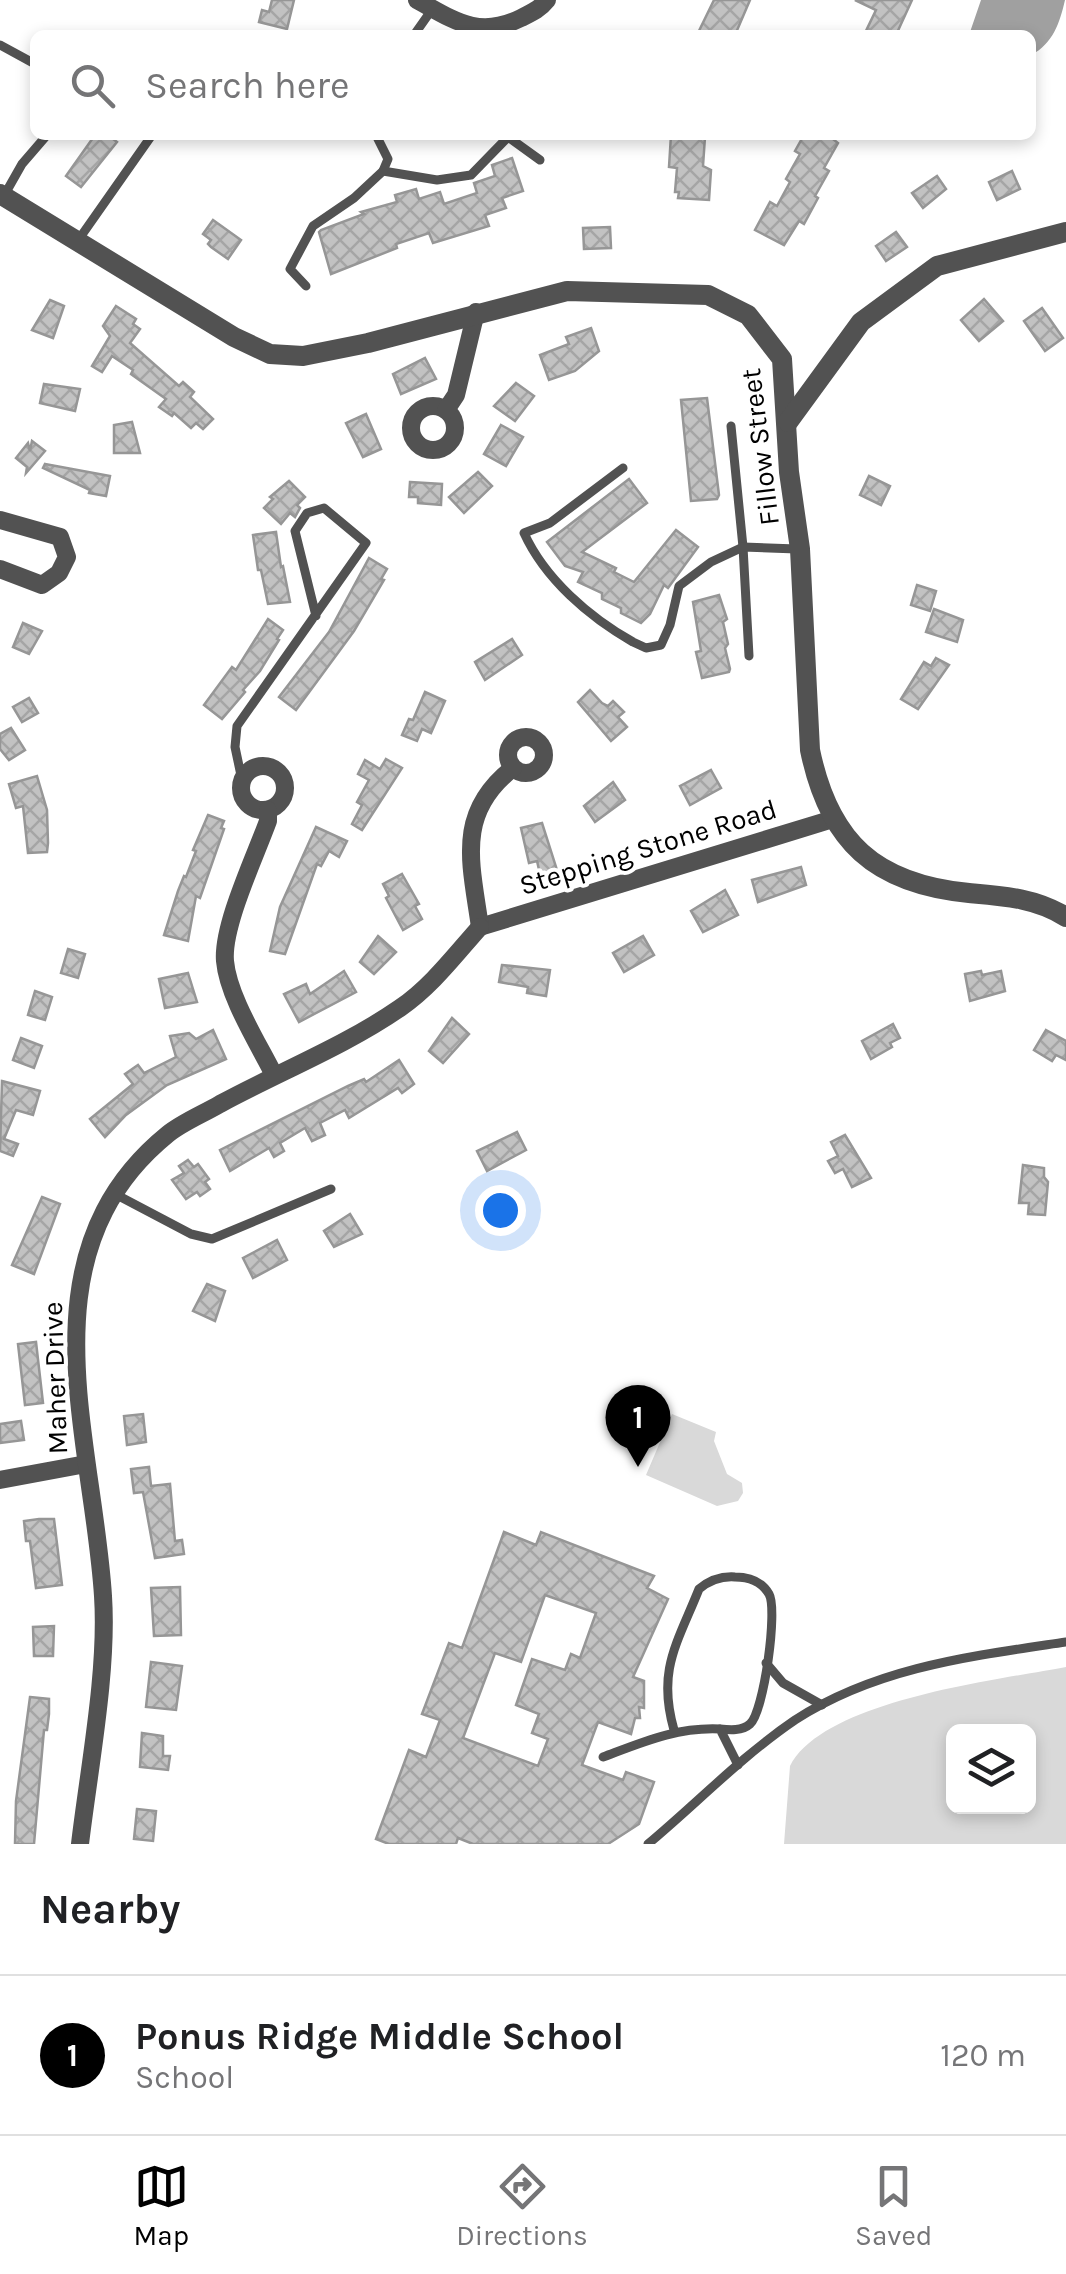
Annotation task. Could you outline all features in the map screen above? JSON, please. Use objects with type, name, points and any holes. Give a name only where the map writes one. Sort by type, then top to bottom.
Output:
[{"type":"street","points":[[425,4],[461,24],[489,30],[517,20],[547,0]]},
{"type":"street","name":"Fillow Street","points":[[2,195],[234,337],[270,354],[304,356],[368,343],[567,291],[708,295],[748,315],[782,359],[800,549],[810,750],[816,778],[833,819],[869,861],[906,881],[949,891],[1025,900],[1066,917]]},
{"type":"street","points":[[788,422],[861,322],[937,266],[1066,232]]},
{"type":"street","points":[[446,410],[456,395],[476,312]]},
{"type":"street","points":[[0,520],[60,536],[67,557],[59,573],[42,585],[0,569]]},
{"type":"street","points":[[259,766],[280,774],[284,795],[268,810],[250,806],[241,789],[246,773],[259,766]]},
{"type":"street","points":[[480,928],[469,849],[476,813],[492,784],[514,768]]},
{"type":"street","points":[[268,810],[268,822],[226,938],[225,964],[233,990],[274,1075]]},
{"type":"street","name":"Stepping Stone Road","points":[[480,928],[833,819]]},
{"type":"street","name":"Maher Drive","points":[[80,1844],[100,1679],[104,1598],[76,1351],[78,1289],[91,1239],[126,1173],[171,1131],[402,1007],[440,974],[480,928]]},
{"type":"street","points":[[0,1480],[86,1464]]},
{"type":"lane","points":[[416,30],[425,4]]},
{"type":"lane","points":[[0,45],[30,61]]},
{"type":"lane","points":[[2,195],[43,140]]},
{"type":"lane","points":[[78,240],[148,140]]},
{"type":"lane","points":[[306,286],[290,269],[313,226],[354,198],[382,172],[388,159],[378,140]]},
{"type":"lane","points":[[382,172],[437,180],[471,175],[505,140]]},
{"type":"lane","points":[[512,140],[540,160]]},
{"type":"lane","points":[[731,426],[743,547],[748,656]]},
{"type":"lane","points":[[624,468],[550,523],[524,533],[536,560],[550,578],[621,635],[646,648],[661,645],[679,586],[710,562],[743,547],[800,549]]},
{"type":"lane","points":[[242,780],[237,726],[316,616],[366,543],[324,508],[307,513],[295,531],[316,616]]},
{"type":"lane","points":[[113,1193],[191,1234],[212,1240],[331,1190]]},
{"type":"lane","points":[[603,1757],[674,1730],[735,1730],[750,1724],[760,1709],[774,1614],[770,1596],[761,1584],[746,1577],[728,1576],[709,1581],[699,1589],[668,1664],[666,1687],[674,1730]]},
{"type":"lane","points":[[648,1844],[738,1765],[822,1705],[887,1676],[937,1661],[1066,1642]]},
{"type":"lane","points":[[766,1663],[784,1683],[822,1705]]},
{"type":"lane","points":[[720,1729],[738,1765]]},
{"type":"shaded area","points":[[981,0],[1065,0],[1050,39],[1036,52],[1036,30],[971,30]]},
{"type":"shaded area","points":[[672,1414],[716,1432],[714,1441],[727,1474],[742,1483],[743,1493],[738,1501],[717,1506],[646,1475]]},
{"type":"shaded area","points":[[1066,1667],[1066,1844],[784,1844],[790,1766],[809,1743],[874,1709],[958,1687]]},
{"type":"building","points":[[272,0],[294,0],[287,29],[259,22],[262,10],[269,12]]},
{"type":"building","points":[[714,0],[750,0],[737,30],[699,30]]},
{"type":"building","points":[[855,0],[912,0],[898,30],[866,30],[876,10]]},
{"type":"building","points":[[91,140],[117,142],[81,187],[66,176]]},
{"type":"building","points":[[671,140],[705,140],[703,166],[711,170],[709,200],[678,198],[677,168],[669,167]]},
{"type":"building","points":[[801,140],[838,143],[824,168],[829,171],[815,196],[818,198],[804,224],[799,221],[784,245],[755,230],[770,202],[777,206],[790,182],[786,179],[800,154],[795,151]]},
{"type":"building","points":[[512,158],[523,191],[502,198],[506,208],[485,215],[489,226],[433,243],[429,233],[331,274],[321,230],[364,214],[361,212],[397,202],[395,195],[416,189],[419,199],[440,192],[444,204],[477,193],[474,183],[495,176],[492,165]]},
{"type":"building","points":[[1012,171],[1020,189],[997,200],[989,182]]},
{"type":"building","points":[[937,176],[946,189],[923,208],[912,193]]},
{"type":"building","points":[[213,220],[241,240],[228,259],[208,244],[211,240],[203,234]]},
{"type":"building","points":[[610,227],[611,248],[584,249],[583,228]]},
{"type":"building","points":[[896,232],[907,247],[886,261],[876,246]]},
{"type":"building","points":[[984,299],[1003,321],[979,341],[961,320]]},
{"type":"building","points":[[50,300],[64,306],[53,338],[32,330]]},
{"type":"building","points":[[116,306],[136,319],[133,324],[140,329],[130,343],[179,386],[183,382],[194,392],[190,397],[213,419],[203,429],[196,423],[191,428],[174,413],[172,416],[159,407],[166,399],[112,356],[102,372],[92,366],[110,336],[103,326]]},
{"type":"building","points":[[1042,308],[1063,338],[1045,351],[1024,321]]},
{"type":"building","points":[[591,328],[599,351],[575,371],[549,380],[540,355],[569,344],[566,337]]},
{"type":"building","points":[[425,358],[436,379],[401,394],[393,374]]},
{"type":"building","points":[[516,383],[534,396],[515,421],[494,406]]},
{"type":"building","points":[[44,384],[80,389],[75,411],[40,403]]},
{"type":"building","points":[[707,398],[719,495],[717,499],[691,501],[681,400]]},
{"type":"building","points":[[366,414],[381,449],[363,457],[346,423]]},
{"type":"building","points":[[132,422],[140,453],[114,453],[114,425]]},
{"type":"building","points":[[501,425],[523,437],[506,466],[484,454]]},
{"type":"building","points":[[32,441],[45,451],[26,473],[27,467],[16,458],[28,443],[30,451]]},
{"type":"building","points":[[45,464],[110,476],[106,496],[89,493],[90,490],[43,468]]},
{"type":"building","points":[[478,472],[492,486],[464,513],[449,497]]},
{"type":"building","points":[[869,476],[890,486],[881,505],[860,495]]},
{"type":"building","points":[[629,479],[647,503],[582,552],[616,568],[614,572],[634,582],[676,530],[698,547],[668,588],[664,585],[650,614],[641,623],[602,599],[602,593],[578,582],[583,572],[565,566],[547,542]]},
{"type":"building","points":[[289,481],[305,497],[297,505],[300,508],[295,517],[290,513],[281,524],[264,508],[273,499],[270,497]]},
{"type":"building","points":[[410,482],[442,484],[441,505],[418,503],[418,497],[409,497]]},
{"type":"building","points":[[276,532],[290,602],[268,604],[253,535]]},
{"type":"building","points":[[369,558],[387,569],[381,579],[384,580],[354,631],[296,710],[279,697],[329,632]]},
{"type":"building","points":[[917,585],[936,591],[930,611],[911,605]]},
{"type":"building","points":[[719,595],[727,619],[723,622],[730,669],[702,678],[693,602]]},
{"type":"building","points":[[934,609],[963,620],[957,642],[926,632]]},
{"type":"building","points":[[268,619],[283,630],[279,640],[222,719],[204,705],[232,667],[236,670]]},
{"type":"building","points":[[23,623],[42,631],[29,654],[13,647]]},
{"type":"building","points":[[512,639],[522,655],[485,680],[475,662]]},
{"type":"building","points":[[936,658],[949,665],[918,709],[901,699],[924,662],[931,666]]},
{"type":"building","points":[[590,690],[602,703],[608,706],[613,701],[624,712],[618,717],[627,727],[611,741],[578,702]]},
{"type":"building","points":[[425,692],[445,701],[431,733],[422,729],[417,741],[402,735]]},
{"type":"building","points":[[29,698],[38,713],[22,722],[13,707]]},
{"type":"building","points":[[11,728],[25,750],[9,760],[0,749],[0,734]]},
{"type":"building","points":[[386,759],[402,768],[362,830],[352,824],[362,805],[357,802],[369,780],[358,774],[365,760],[380,769]]},
{"type":"building","points":[[711,770],[721,788],[690,805],[680,786]]},
{"type":"building","points":[[37,776],[47,810],[47,852],[28,853],[23,806],[16,808],[9,784]]},
{"type":"building","points":[[613,782],[625,800],[595,822],[584,806]]},
{"type":"building","points":[[208,815],[224,821],[224,829],[200,898],[196,896],[188,941],[164,935],[196,851],[193,850]]},
{"type":"building","points":[[542,823],[557,870],[540,874],[537,861],[529,863],[521,828]]},
{"type":"building","points":[[316,827],[347,841],[339,857],[329,851],[321,866],[317,864],[285,954],[270,951],[280,907]]},
{"type":"building","points":[[801,867],[806,885],[758,902],[752,880]]},
{"type":"building","points":[[402,874],[419,904],[415,906],[422,919],[403,930],[383,884]]},
{"type":"building","points":[[725,890],[738,915],[703,932],[691,911]]},
{"type":"building","points":[[378,936],[396,952],[374,974],[360,962]]},
{"type":"building","points":[[643,936],[654,955],[624,972],[613,953]]},
{"type":"building","points":[[68,949],[85,954],[78,978],[61,973]]},
{"type":"building","points":[[502,965],[550,970],[546,996],[527,993],[528,987],[499,982]]},
{"type":"building","points":[[344,971],[356,992],[299,1022],[284,994],[306,984],[310,994]]},
{"type":"building","points":[[981,971],[982,975],[1001,971],[1005,991],[970,1001],[965,974]]},
{"type":"building","points":[[188,973],[197,1002],[165,1008],[159,979]]},
{"type":"building","points":[[35,991],[52,997],[45,1020],[28,1015]]},
{"type":"building","points":[[452,1018],[469,1034],[443,1063],[429,1051]]},
{"type":"building","points":[[893,1024],[900,1038],[871,1059],[862,1041]]},
{"type":"building","points":[[213,1030],[226,1059],[167,1085],[126,1115],[105,1137],[90,1119],[133,1084],[125,1074],[138,1065],[144,1073],[176,1057],[170,1036],[189,1033],[196,1039]]},
{"type":"building","points":[[1046,1030],[1066,1041],[1066,1060],[1056,1055],[1052,1061],[1034,1050]]},
{"type":"building","points":[[21,1038],[42,1046],[34,1068],[13,1060]]},
{"type":"building","points":[[399,1060],[414,1084],[402,1093],[398,1088],[349,1118],[345,1110],[320,1123],[325,1135],[312,1141],[305,1128],[280,1143],[284,1151],[274,1157],[269,1148],[230,1171],[220,1150],[348,1086],[364,1079],[366,1082]]},
{"type":"building","points":[[2,1081],[40,1091],[33,1115],[16,1110],[4,1139],[18,1144],[13,1156],[0,1151]]},
{"type":"building","points":[[517,1132],[526,1150],[487,1171],[477,1151]]},
{"type":"building","points":[[845,1135],[871,1178],[852,1187],[843,1169],[835,1173],[828,1161],[838,1156],[831,1142]]},
{"type":"building","points":[[188,1160],[194,1167],[198,1164],[209,1179],[205,1182],[210,1189],[186,1199],[172,1180],[184,1173],[179,1166]]},
{"type":"building","points":[[1023,1165],[1044,1168],[1048,1182],[1045,1215],[1028,1214],[1029,1203],[1019,1203]]},
{"type":"building","points":[[42,1197],[60,1204],[34,1274],[12,1265]]},
{"type":"building","points":[[350,1214],[362,1234],[334,1247],[324,1231]]},
{"type":"building","points":[[277,1240],[287,1260],[253,1278],[243,1258]]},
{"type":"building","points":[[207,1284],[225,1291],[215,1321],[193,1311]]},
{"type":"building","points":[[36,1342],[43,1403],[25,1405],[18,1344]]},
{"type":"building","points":[[143,1414],[146,1442],[127,1445],[124,1416]]},
{"type":"building","points":[[21,1421],[24,1440],[0,1443],[0,1424]]},
{"type":"building","points":[[149,1467],[151,1486],[170,1484],[175,1541],[182,1540],[184,1554],[155,1558],[143,1492],[134,1493],[131,1469]]},
{"type":"building","points":[[54,1519],[62,1585],[36,1588],[24,1521]]},
{"type":"building","points":[[504,1532],[536,1545],[541,1532],[654,1576],[647,1588],[668,1599],[633,1677],[644,1681],[644,1708],[639,1707],[640,1718],[635,1718],[631,1734],[598,1722],[582,1765],[623,1780],[626,1772],[654,1782],[639,1824],[608,1844],[473,1844],[458,1838],[456,1844],[389,1844],[376,1839],[409,1750],[426,1757],[440,1720],[422,1714],[449,1643],[462,1648]],"holes":[[[545,1595],[596,1613],[580,1658],[571,1654],[565,1670],[532,1659],[516,1705],[539,1714],[532,1733],[548,1739],[538,1766],[463,1738],[495,1653],[521,1662]]]},
{"type":"building","points":[[180,1587],[181,1635],[154,1636],[151,1588]]},
{"type":"building","points":[[54,1626],[53,1656],[34,1656],[33,1627]]},
{"type":"building","points":[[151,1662],[182,1666],[176,1710],[146,1707]]},
{"type":"building","points":[[30,1697],[49,1699],[49,1714],[44,1730],[34,1844],[15,1844],[16,1801]]},
{"type":"building","points":[[142,1733],[163,1736],[163,1756],[170,1756],[168,1770],[140,1767]]},
{"type":"building","points":[[137,1809],[156,1811],[153,1841],[134,1839]]},
{"type":"place","name":"Ponus Ridge Middle School","points":[[638,1467]]}]
